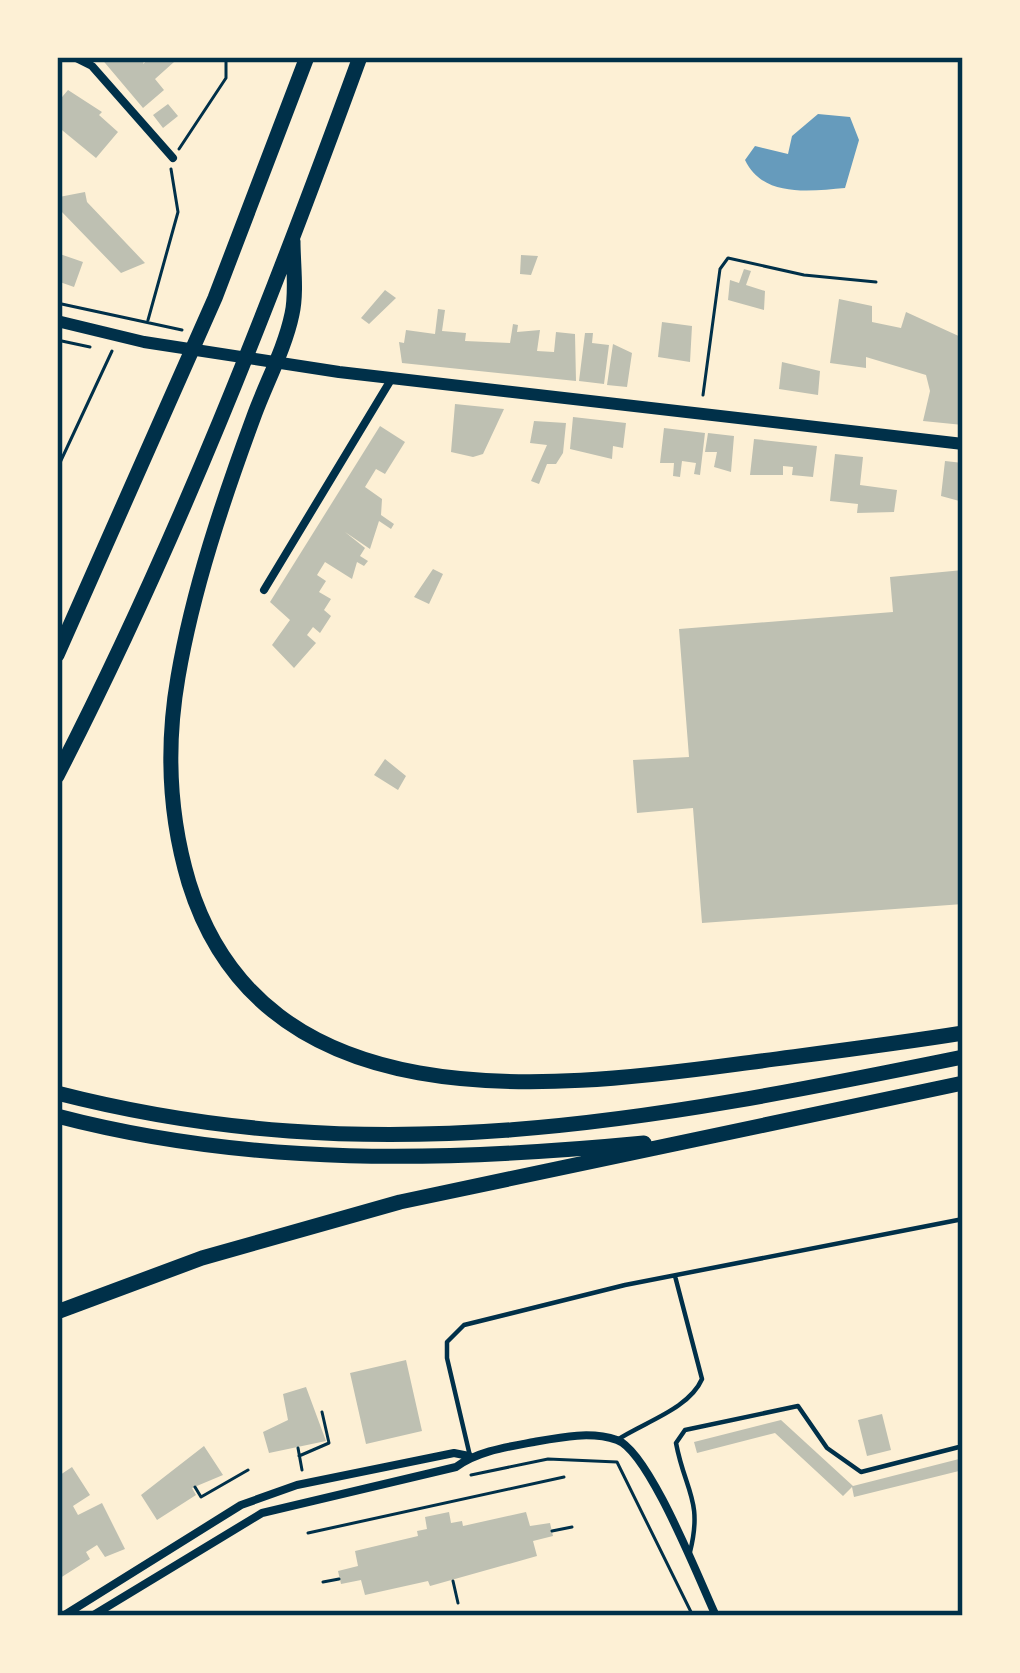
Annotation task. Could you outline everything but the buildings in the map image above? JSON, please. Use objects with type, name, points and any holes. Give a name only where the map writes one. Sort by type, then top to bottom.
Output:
[{"type":"highway","points":[[57,655],[215,298],[307,57]]},
{"type":"highway","points":[[57,776],[170,537],[223,412],[360,57]]},
{"type":"highway","points":[[292,242],[293,312],[253,417],[190,621],[175,696],[170,773],[182,858],[195,903],[213,940],[267,1003],[334,1048],[416,1075],[500,1083],[631,1077],[963,1033]]},
{"type":"highway","points":[[57,1093],[193,1123],[259,1130],[406,1138],[493,1135],[642,1118],[963,1057]]},
{"type":"highway","points":[[57,1312],[286,1231],[400,1202],[963,1083]]},
{"type":"highway","points":[[57,1116],[212,1148],[377,1160],[522,1155],[716,1136]]},
{"type":"main road","points":[[57,321],[144,342],[392,378],[963,444]]},
{"type":"street","points":[[74,57],[89,62],[173,158]]},
{"type":"street","points":[[264,590],[392,378]]},
{"type":"street","points":[[63,1616],[225,1513],[305,1484],[559,1437],[617,1440],[640,1459],[716,1616]]},
{"type":"street","points":[[92,1616],[262,1513],[456,1467],[470,1456]]},
{"type":"lane","points":[[470,1456],[447,1358],[446,1342],[454,1331],[675,1276],[963,1219]]},
{"type":"lane","points":[[617,1440],[656,1413],[686,1402],[702,1379],[675,1276]]},
{"type":"lane","points":[[689,1559],[699,1519],[676,1443],[685,1430],[798,1406],[826,1448],[861,1472],[963,1446]]},
{"type":"path","points":[[144,342],[176,228],[177,193],[169,179],[173,158],[226,78],[226,57]]},
{"type":"path","points":[[701,414],[720,269],[728,258],[804,275],[876,282]]},
{"type":"path","points":[[57,469],[112,349]]},
{"type":"path","points":[[299,1456],[328,1443],[322,1412]]},
{"type":"path","points":[[298,1448],[305,1484]]},
{"type":"path","points":[[463,1477],[548,1459],[617,1462],[693,1616]]},
{"type":"path","points":[[195,1486],[201,1497],[248,1470]]},
{"type":"path","points":[[308,1534],[564,1477]]},
{"type":"path","points":[[434,1506],[436,1515]]},
{"type":"path","points":[[552,1531],[572,1527]]},
{"type":"path","points":[[323,1582],[340,1579]]},
{"type":"path","points":[[453,1581],[458,1603]]},
{"type":"water","points":[[818,114],[850,117],[859,140],[845,188],[789,189],[763,181],[753,172],[745,160],[755,146],[788,154],[792,136]]}]
